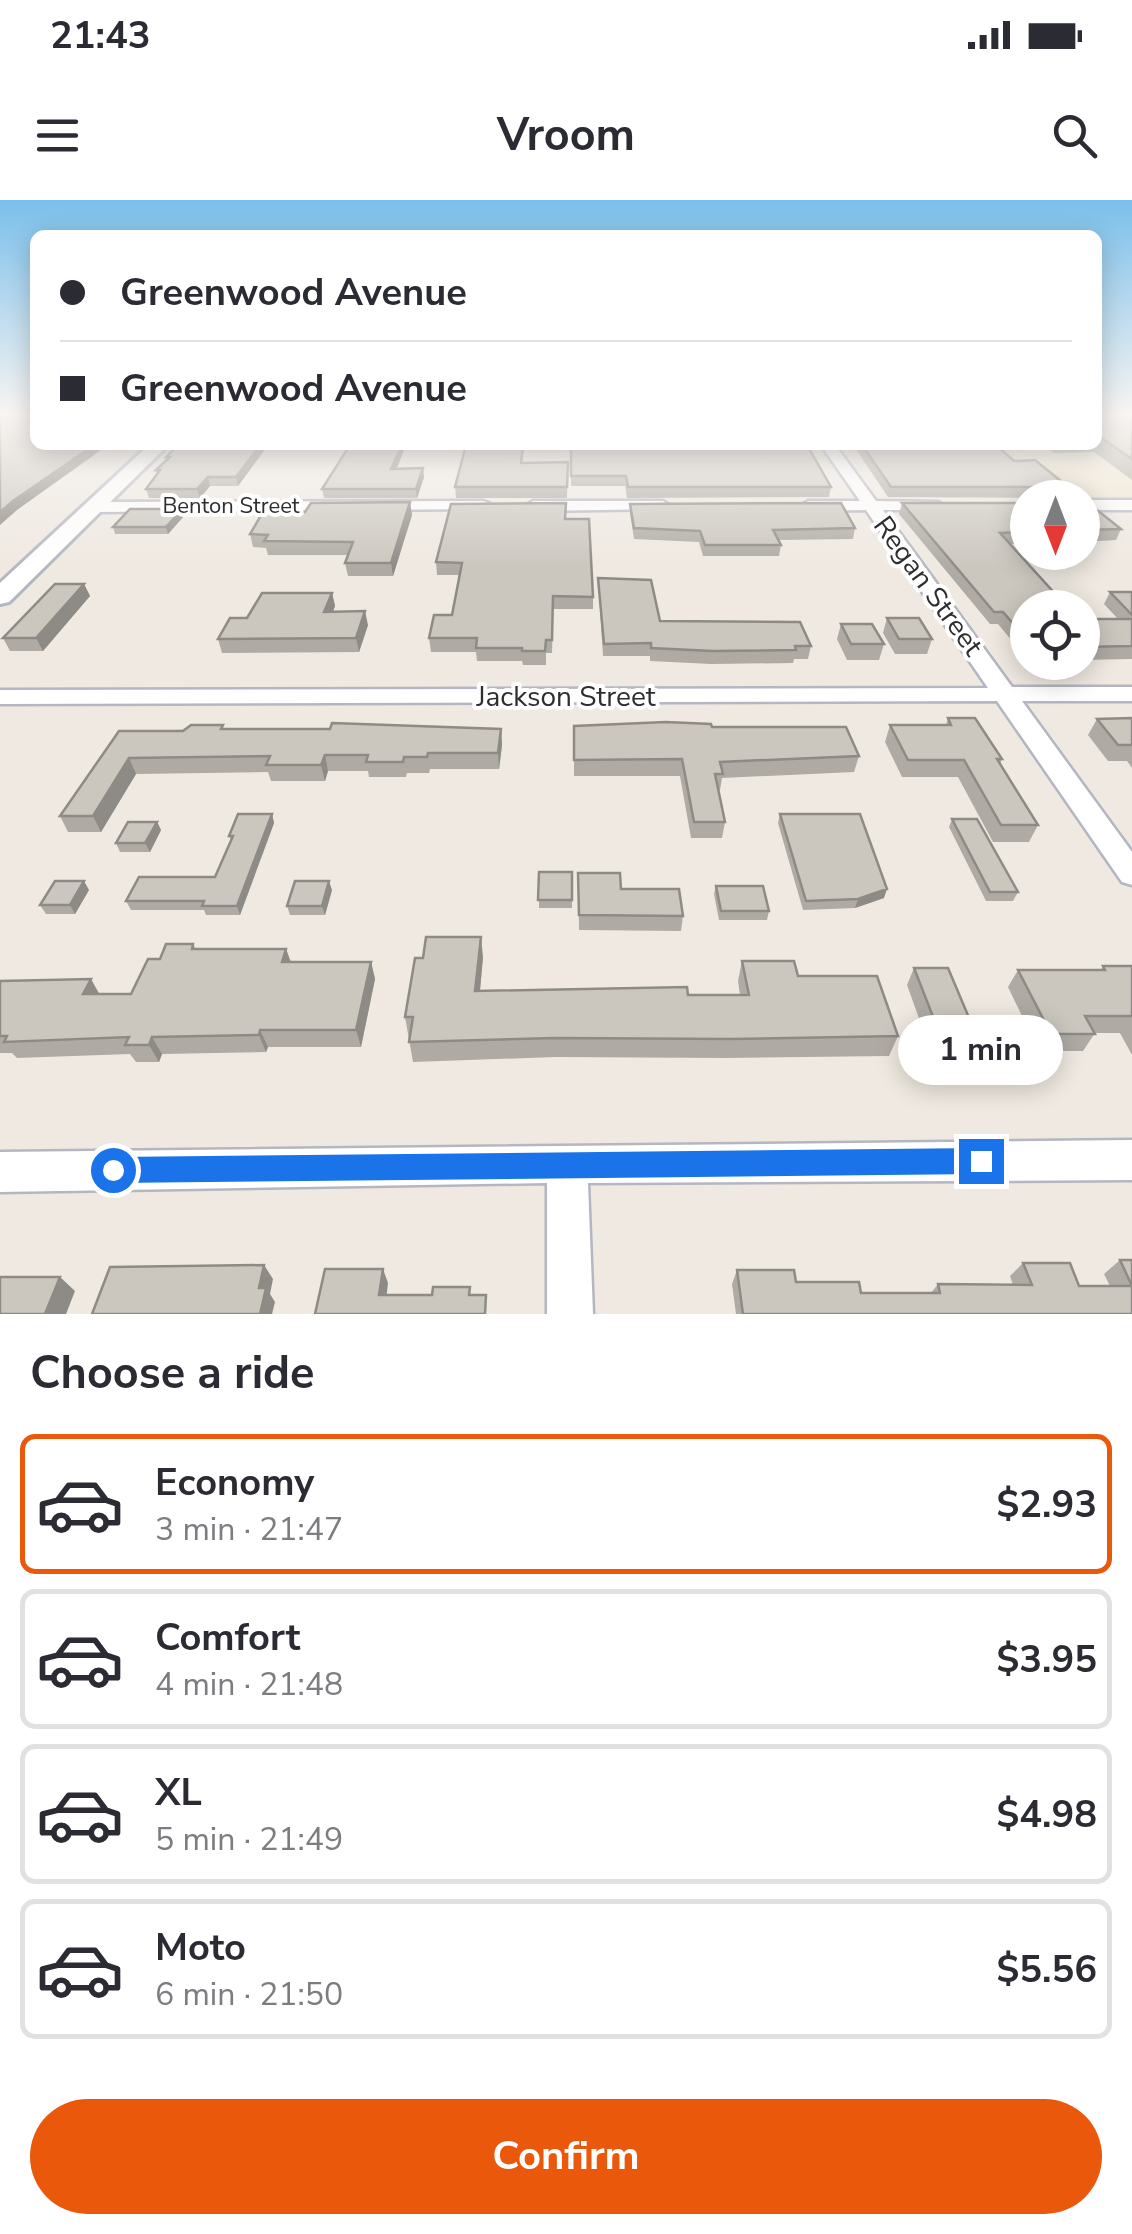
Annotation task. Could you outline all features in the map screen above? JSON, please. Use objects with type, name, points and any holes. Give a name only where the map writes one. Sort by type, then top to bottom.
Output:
[{"type":"street","points":[[0,597],[138,465]]},
{"type":"street","name":"Regan Street","points":[[841,465],[1132,874]]},
{"type":"street","points":[[1100,506],[1132,505]]},
{"type":"street","name":"Benton Street","points":[[95,506],[680,506]]},
{"type":"street","points":[[794,506],[948,506]]},
{"type":"street","name":"Jackson Street","points":[[0,697],[1132,694]]},
{"type":"street","points":[[0,1172],[566,1162],[1132,1160]]},
{"type":"street","points":[[566,1162],[570,1314]]},
{"type":"shaded area","points":[[1008,465],[1132,465],[1132,500],[1100,498],[1100,480],[1038,480]]},
{"type":"building","points":[[0,465],[65,465],[13,501],[0,512]]},
{"type":"building","points":[[161,465],[245,465],[236,477],[208,477],[197,489],[146,489],[160,470],[156,470]]},
{"type":"building","points":[[337,465],[423,468],[416,489],[322,489]]},
{"type":"building","points":[[461,465],[568,465],[567,487],[455,487]]},
{"type":"building","points":[[571,465],[818,465],[831,487],[628,487],[626,476],[571,476]]},
{"type":"building","points":[[876,465],[1041,465],[1060,480],[1010,480],[1010,487],[891,487]]},
{"type":"building","points":[[410,502],[391,563],[345,563],[353,542],[264,541],[268,535],[250,534],[263,512],[305,512],[311,503]]},
{"type":"building","points":[[566,503],[565,519],[589,519],[593,597],[553,596],[552,640],[546,640],[545,651],[476,648],[477,638],[429,638],[434,615],[452,615],[462,563],[436,562],[451,504]]},
{"type":"building","points":[[841,503],[855,528],[773,530],[781,545],[705,545],[700,531],[634,528],[630,504]]},
{"type":"building","points":[[902,503],[1010,503],[1010,533],[1000,533],[1010,544],[1010,570],[1034,570],[1052,590],[1010,590],[1010,620],[1003,612],[994,612]]},
{"type":"building","points":[[130,509],[182,509],[166,527],[113,527]]},
{"type":"building","points":[[1100,512],[1121,529],[1100,530]]},
{"type":"building","points":[[598,578],[651,580],[660,621],[800,622],[811,646],[795,646],[796,650],[713,651],[651,648],[651,643],[604,644]]},
{"type":"building","points":[[55,584],[84,584],[36,638],[3,638]]},
{"type":"building","points":[[1110,592],[1132,592],[1132,615]]},
{"type":"building","points":[[262,593],[332,593],[324,612],[365,611],[356,638],[218,639],[230,618],[247,618]]},
{"type":"building","points":[[887,618],[919,618],[932,639],[899,639]]},
{"type":"building","points":[[1100,619],[1132,619],[1132,646],[1100,647]]},
{"type":"building","points":[[841,624],[872,624],[884,644],[851,644]]},
{"type":"building","points":[[948,718],[975,718],[1038,825],[1001,825],[964,760],[908,760],[890,725],[951,725]]},
{"type":"building","points":[[1132,718],[1132,745],[1118,745],[1097,719]]},
{"type":"building","points":[[666,722],[712,727],[846,727],[859,756],[720,762],[723,774],[715,774],[725,822],[694,822],[682,759],[574,760],[574,726]]},
{"type":"building","points":[[332,723],[501,729],[498,753],[428,753],[427,757],[404,757],[403,762],[366,762],[368,755],[325,755],[321,765],[266,765],[270,756],[129,758],[93,816],[60,816],[119,731],[183,731],[191,725],[223,725],[221,729],[330,729]]},
{"type":"building","points":[[238,814],[272,814],[237,906],[202,906],[204,901],[126,901],[139,877],[215,877]]},
{"type":"building","points":[[780,814],[860,814],[887,889],[858,899],[806,901]]},
{"type":"building","points":[[952,819],[977,819],[1018,892],[990,892]]},
{"type":"building","points":[[128,822],[157,822],[145,843],[116,843]]},
{"type":"building","points":[[539,872],[572,872],[572,900],[538,900]]},
{"type":"building","points":[[578,873],[620,873],[621,889],[679,889],[683,916],[579,915]]},
{"type":"building","points":[[55,881],[84,881],[70,905],[40,905]]},
{"type":"building","points":[[295,881],[329,881],[322,906],[287,906]]},
{"type":"building","points":[[716,886],[763,886],[769,911],[721,911]]},
{"type":"building","points":[[426,937],[481,937],[475,991],[687,987],[688,995],[749,995],[742,961],[794,961],[798,976],[877,976],[898,1036],[409,1042],[413,1017],[405,1017],[415,958],[423,958]]},
{"type":"building","points":[[166,944],[193,944],[192,949],[286,949],[282,962],[371,962],[356,1030],[260,1030],[259,1035],[152,1037],[149,1045],[125,1045],[129,1037],[4,1042],[7,1036],[0,1036],[0,981],[91,979],[83,994],[131,994],[148,959],[160,959]]},
{"type":"building","points":[[1103,966],[1132,966],[1132,1016],[1085,1016],[1095,1034],[1051,1034],[1018,970],[1105,970]]},
{"type":"building","points":[[914,968],[948,968],[975,1032],[939,1032]]},
{"type":"building","points":[[1120,1260],[1132,1260],[1132,1286]]},
{"type":"building","points":[[1023,1263],[1070,1263],[1079,1286],[1132,1286],[1132,1314],[743,1314],[737,1270],[794,1270],[796,1282],[859,1282],[861,1293],[940,1293],[938,1284],[1032,1285]]},
{"type":"building","points":[[264,1265],[259,1288],[266,1288],[260,1314],[92,1314],[110,1267]]},
{"type":"building","points":[[325,1269],[383,1269],[379,1295],[432,1295],[433,1287],[470,1287],[469,1295],[486,1295],[485,1314],[315,1314]]},
{"type":"building","points":[[0,1277],[60,1277],[45,1314],[0,1314]]},
{"type":"route","points":[[113,1170],[566,1162],[981,1161]]}]
